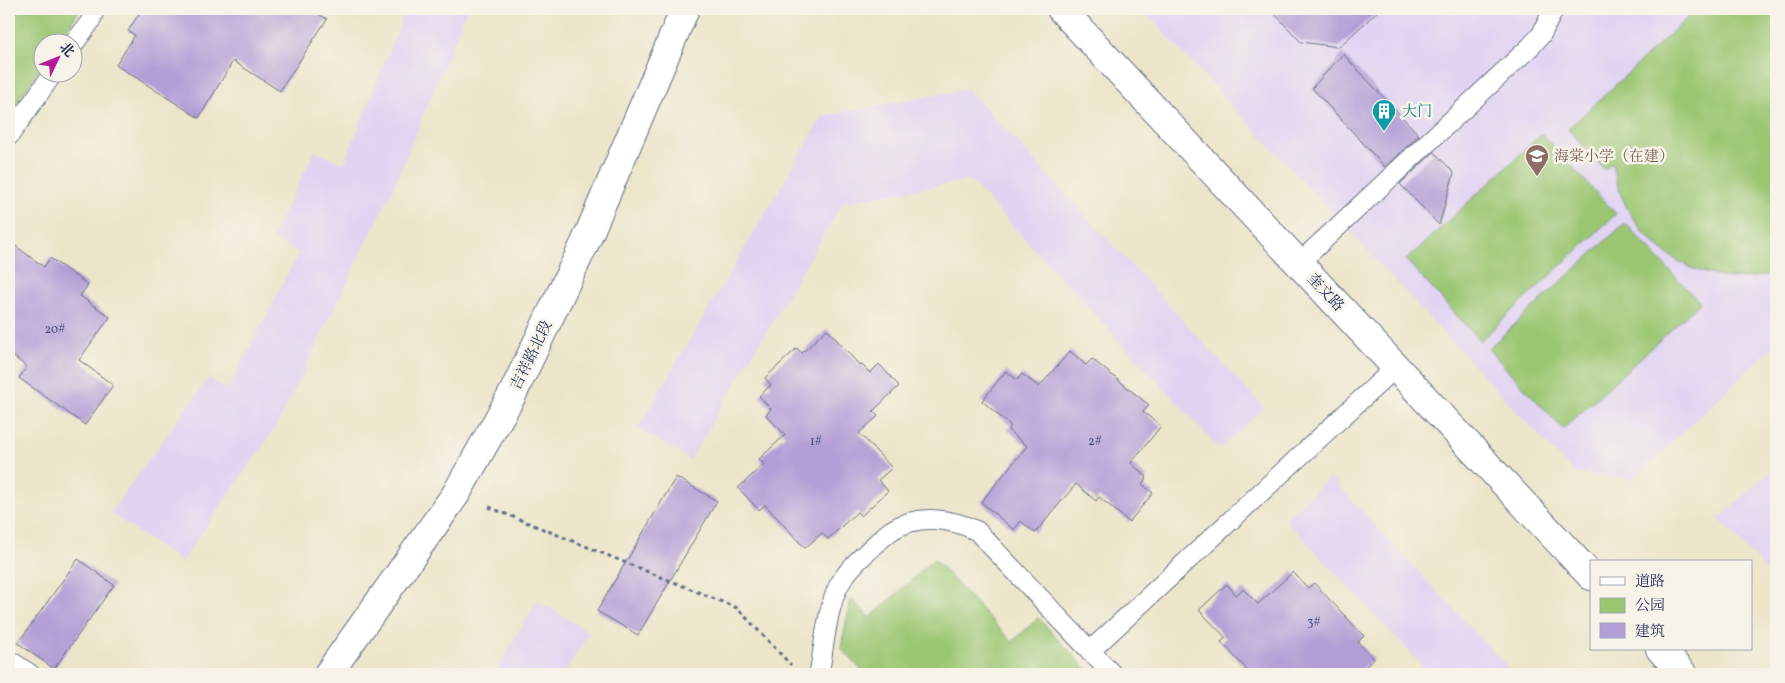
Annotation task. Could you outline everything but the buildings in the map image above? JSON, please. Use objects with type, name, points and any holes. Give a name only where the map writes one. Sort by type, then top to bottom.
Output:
[{"type":"street","name":"吉祥路北段","points":[[328,674],[456,494],[512,395],[585,244],[685,9]]},
{"type":"street","name":"奎文路","points":[[1062,9],[1590,575]]},
{"type":"street","points":[[1661,650],[1683,674]]},
{"type":"lane","points":[[82,33],[90,22],[95,9]]},
{"type":"lane","points":[[1530,47],[1536,32],[1538,9]]},
{"type":"lane","points":[[1299,263],[1530,47],[1541,35],[1554,9]]},
{"type":"lane","points":[[9,136],[47,82]]},
{"type":"lane","points":[[1090,651],[1396,367]]},
{"type":"lane","points":[[819,674],[834,596],[851,566],[894,529],[928,519],[954,521],[976,531],[1112,674]]},
{"type":"lane","points":[[9,660],[30,674]]},
{"type":"path","points":[[456,494],[737,608],[793,668]]},
{"type":"shaded area","points":[[406,9],[467,9],[392,191],[276,427],[181,562],[110,513],[209,378],[228,390],[299,252],[271,238],[315,151],[344,164]]},
{"type":"shaded area","name":"海棠小学（在建）","points":[[1142,9],[1776,9],[1776,344],[1633,479],[1574,473]]},
{"type":"shaded area","points":[[968,89],[1264,408],[1220,449],[970,180],[843,202],[690,460],[638,428],[823,116]]},
{"type":"shaded area","points":[[1776,466],[1776,581],[1719,519]]},
{"type":"shaded area","points":[[1330,477],[1514,674],[1430,674],[1285,519]]},
{"type":"shaded area","points":[[537,601],[589,632],[564,674],[494,674]]},
{"type":"green space","points":[[9,9],[80,9],[65,32],[32,32],[32,81],[9,114]]},
{"type":"green space","points":[[1697,9],[1776,9],[1776,273],[1748,278],[1730,278],[1708,274],[1687,266],[1668,255],[1637,224],[1626,205],[1618,185],[1613,163],[1605,170],[1568,129]]},
{"type":"green space","points":[[1542,134],[1616,214],[1480,341],[1406,260]]},
{"type":"green space","points":[[1625,223],[1700,303],[1563,429],[1488,349]]},
{"type":"green space","points":[[934,559],[1012,642],[1038,618],[1091,674],[865,674],[841,648],[851,598],[870,618]]},
{"type":"place","name":"大门","points":[[1384,132]]},
{"type":"place","name":"海棠小学（在建）","points":[[1537,177]]}]
